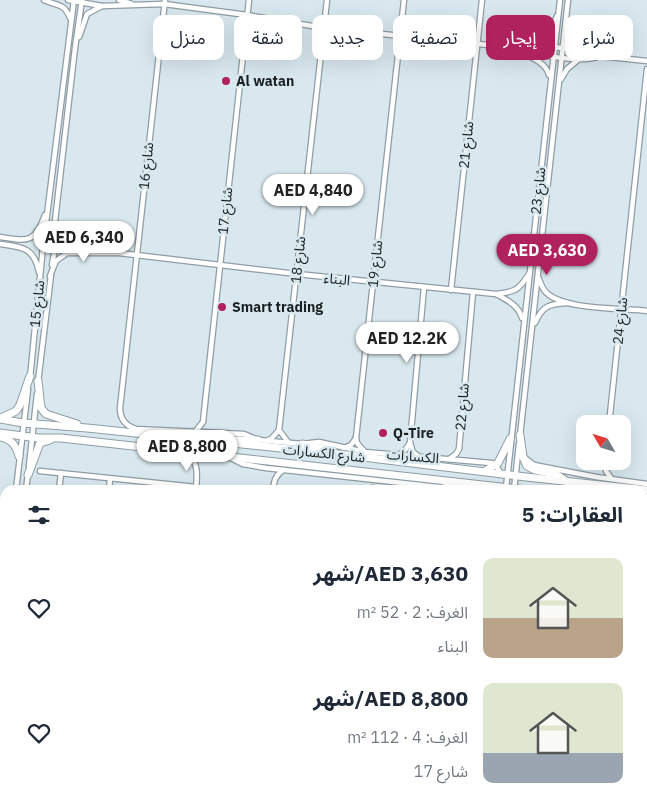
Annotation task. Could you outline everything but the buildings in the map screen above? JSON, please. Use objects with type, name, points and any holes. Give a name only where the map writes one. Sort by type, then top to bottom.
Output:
[{"type":"street","points":[[44,0],[61,5],[67,11],[71,21]]},
{"type":"street","points":[[68,0],[102,6],[164,2],[247,15]]},
{"type":"street","name":"شارع 15","points":[[16,485],[48,204],[74,0]]},
{"type":"street","points":[[119,0],[133,5]]},
{"type":"street","name":"شارع 17","points":[[247,15],[249,0]]},
{"type":"street","name":"شارع 18","points":[[325,15],[326,0]]},
{"type":"street","name":"شارع 19","points":[[402,15],[404,0]]},
{"type":"street","name":"شارع 21","points":[[451,290],[482,0]]},
{"type":"street","name":"شارع 23","points":[[555,38],[560,0]]},
{"type":"street","name":"شارع 23","points":[[567,15],[568,0]]},
{"type":"street","name":"شارع 15","points":[[27,485],[50,276],[55,248],[55,221],[82,1]]},
{"type":"street","name":"شارع 16","points":[[164,2],[120,408],[124,421],[136,429],[195,432]]},
{"type":"street","name":"شارع 15","points":[[75,48],[87,14],[102,6]]},
{"type":"street","name":"شارع 23","points":[[555,20],[558,12]]},
{"type":"street","name":"شارع 23","points":[[515,485],[565,31]]},
{"type":"street","points":[[477,43],[486,44]]},
{"type":"street","points":[[555,47],[563,48]]},
{"type":"street","points":[[555,56],[565,57]]},
{"type":"street","name":"شارع 17","points":[[203,422],[242,60]]},
{"type":"street","name":"شارع 18","points":[[279,430],[320,60]]},
{"type":"street","name":"شارع 19","points":[[356,438],[397,60]]},
{"type":"street","points":[[534,60],[546,66],[550,79]]},
{"type":"street","name":"شارع 23","points":[[506,485],[504,474],[510,439],[552,60]]},
{"type":"street","points":[[559,82],[567,68],[577,60]]},
{"type":"street","points":[[633,60],[647,61]]},
{"type":"street","name":"شارع 24","points":[[610,415],[647,69]]},
{"type":"street","points":[[0,238],[17,240],[31,238],[36,234],[41,225],[48,204]]},
{"type":"street","name":"البناء","points":[[55,221],[62,237],[70,243],[119,253]]},
{"type":"street","points":[[0,244],[22,247],[29,251],[34,255],[40,276]]},
{"type":"street","name":"البناء","points":[[50,276],[56,261],[67,253],[136,254],[373,283],[496,294],[518,289],[528,274]]},
{"type":"street","points":[[538,275],[547,294],[571,303],[594,307],[647,311]]},
{"type":"street","points":[[420,457],[413,452],[410,443],[424,287]]},
{"type":"street","name":"شارع 22","points":[[450,460],[459,449],[472,292]]},
{"type":"street","name":"البناء","points":[[496,294],[518,309],[523,326]]},
{"type":"street","points":[[533,327],[540,311],[546,306],[571,303]]},
{"type":"street","points":[[0,419],[16,411],[30,376]]},
{"type":"street","points":[[38,381],[41,408],[46,414],[87,428]]},
{"type":"street","name":"شارع الكسارات","points":[[0,419],[23,423],[218,442],[340,451],[484,472],[596,485]]},
{"type":"street","points":[[195,432],[203,422],[212,433]]},
{"type":"street","points":[[267,440],[271,439],[279,430],[288,442]]},
{"type":"street","points":[[195,432],[244,434],[258,440]]},
{"type":"street","name":"شارع الكسارات","points":[[0,433],[61,438],[485,485]]},
{"type":"street","points":[[520,435],[523,458],[527,466],[532,469],[556,474],[566,482]]},
{"type":"street","points":[[0,438],[16,446],[19,456]]},
{"type":"street","points":[[28,475],[40,443],[46,440],[61,438]]},
{"type":"street","points":[[218,442],[267,440],[340,451],[350,445],[356,438]]},
{"type":"street","points":[[356,438],[357,443],[365,452]]},
{"type":"street","points":[[484,472],[496,465],[510,439]]},
{"type":"street","points":[[399,455],[410,443]]},
{"type":"street","name":"الكسارات","points":[[340,451],[496,465]]},
{"type":"street","points":[[188,453],[196,464],[196,485]]},
{"type":"street","name":"الكسارات","points":[[230,458],[243,464],[266,468],[426,485]]},
{"type":"street","points":[[523,458],[534,465],[647,484]]},
{"type":"street","points":[[496,465],[504,474]]},
{"type":"street","points":[[292,471],[310,466]]},
{"type":"street","points":[[266,468],[272,473],[274,485]]},
{"type":"street","points":[[274,480],[283,470]]},
{"type":"street","points":[[606,470],[613,479]]},
{"type":"street","points":[[40,471],[168,485]]},
{"type":"street","points":[[60,485],[61,474]]},
{"type":"street","points":[[109,485],[110,479]]},
{"type":"street","points":[[372,485],[373,479]]},
{"type":"street","name":"الكسارات","points":[[447,485],[456,481]]},
{"type":"place","name":"Al watan","points":[[226,81]]},
{"type":"place","name":"Smart trading","points":[[222,307]]},
{"type":"place","name":"Q-Tire","points":[[383,433]]}]
